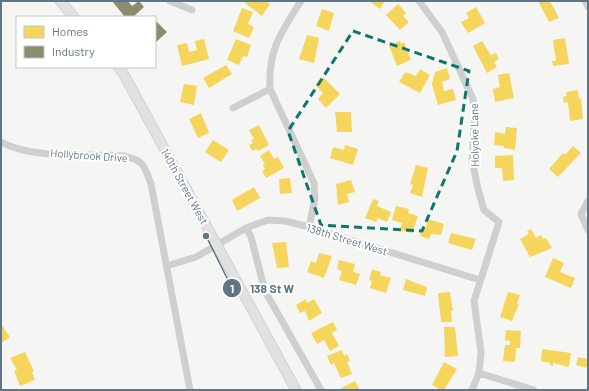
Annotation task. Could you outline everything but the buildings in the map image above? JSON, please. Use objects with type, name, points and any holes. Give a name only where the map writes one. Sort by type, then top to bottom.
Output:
[{"type":"street","points":[[60,1],[73,16]]},
{"type":"street","points":[[170,1],[192,10]]},
{"type":"street","points":[[301,1],[277,39],[271,57],[270,89],[314,183],[314,203],[309,227]]},
{"type":"street","name":"Holyoke Lane","points":[[419,1],[442,32],[473,99],[475,116],[472,160],[478,189],[484,210],[499,222],[474,301],[481,352],[479,373],[472,390]]},
{"type":"street","points":[[585,1],[588,7]]},
{"type":"street","name":"140th Street West","points":[[119,68],[124,73],[296,390]]},
{"type":"street","points":[[233,108],[270,89]]},
{"type":"street","name":"Hollybrook Drive","points":[[1,142],[11,147],[30,151],[101,154],[137,159],[144,166],[151,184],[167,266]]},
{"type":"street","points":[[588,201],[581,214],[588,230]]},
{"type":"street","name":"138th Street West","points":[[167,266],[196,257],[246,228],[268,220],[285,221],[309,227],[480,280]]},
{"type":"street","points":[[246,228],[251,237],[266,291],[321,390]]},
{"type":"street","points":[[167,266],[190,390]]},
{"type":"street","points":[[479,373],[534,390]]},
{"type":"highlighted area","points":[[353,31],[469,71],[457,151],[422,231],[321,225],[288,131]]},
{"type":"place","name":"138 St W","points":[[206,236]]}]
